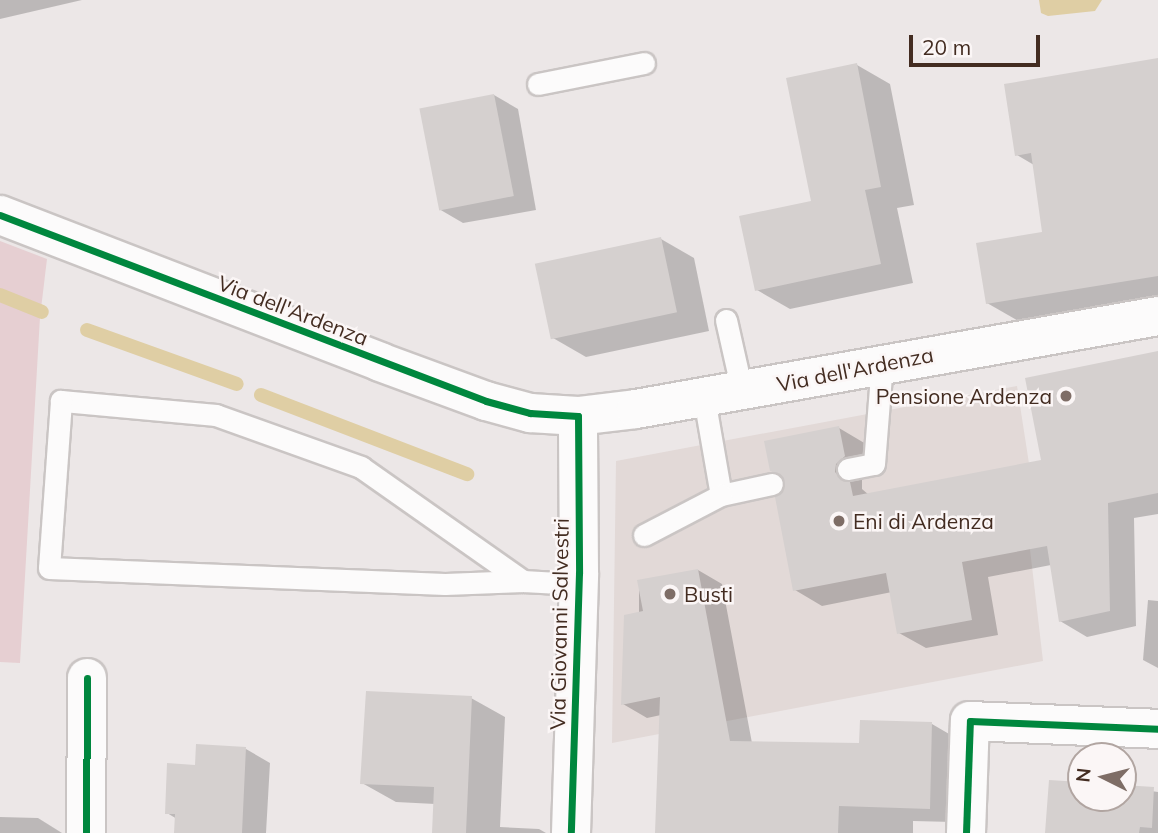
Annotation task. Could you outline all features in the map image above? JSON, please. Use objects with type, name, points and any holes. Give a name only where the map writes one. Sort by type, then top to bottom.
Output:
[{"type":"main road","name":"Via dell'Ardenza","points":[[0,215],[486,401],[530,413],[578,416],[704,398],[882,363],[1158,316]]},
{"type":"main road","name":"Via Giovanni Salvestri","points":[[571,833],[578,584],[578,416]]},
{"type":"main road","points":[[86,833],[87,678]]},
{"type":"main road","points":[[967,833],[970,720],[1158,729]]},
{"type":"lane","points":[[538,84],[644,63]]},
{"type":"lane","points":[[726,320],[742,391]]},
{"type":"lane","points":[[848,470],[874,464],[882,363]]},
{"type":"lane","points":[[704,398],[721,495]]},
{"type":"lane","points":[[523,581],[361,467],[216,415],[61,401],[49,568],[445,584],[523,581],[578,584]]},
{"type":"lane","points":[[644,535],[721,495],[772,484]]},
{"type":"shaded area","points":[[1039,0],[1102,0],[1095,11],[1048,16],[1041,13]]},
{"type":"shaded area","points":[[0,241],[47,259],[40,317],[20,663],[0,662]]},
{"type":"shaded area","points":[[1017,386],[1039,528],[1028,532],[1043,661],[612,743],[616,461]]},
{"type":"building","points":[[1158,58],[1158,276],[986,304],[976,243],[1042,232],[1031,153],[1015,156],[1004,84]]},
{"type":"building","points":[[857,63],[881,187],[865,190],[881,264],[755,291],[739,216],[811,201],[786,78]]},
{"type":"building","points":[[494,94],[514,196],[439,211],[419,109]]},
{"type":"building","points":[[661,237],[677,312],[551,339],[535,264]]},
{"type":"building","points":[[1158,351],[1158,493],[1108,503],[1110,611],[1059,622],[1047,546],[962,562],[972,620],[897,634],[886,573],[793,591],[775,497],[781,493],[785,482],[781,475],[770,471],[764,441],[839,426],[845,456],[836,464],[835,472],[843,481],[850,482],[853,496],[1041,460],[1025,378]]},
{"type":"building","points":[[698,569],[730,741],[859,743],[860,720],[932,722],[930,809],[839,806],[838,833],[655,833],[660,697],[621,705],[624,615],[643,611],[637,580]]},
{"type":"building","points":[[366,691],[472,696],[466,833],[432,833],[434,787],[360,784]]},
{"type":"building","points":[[196,744],[246,747],[242,833],[174,833],[175,814],[165,814],[167,763],[195,765]]},
{"type":"building","points":[[1049,780],[1067,781],[1067,812],[1137,812],[1137,786],[1154,787],[1152,828],[1140,827],[1139,833],[1045,833]]},
{"type":"waterway","points":[[0,295],[42,312]]},
{"type":"waterway","points":[[87,330],[237,384]]},
{"type":"waterway","points":[[261,395],[467,474]]},
{"type":"cycle path","points":[[0,215],[486,401],[530,413],[578,416],[579,573],[571,833]]},
{"type":"cycle path","points":[[86,833],[87,678]]},
{"type":"cycle path","points":[[966,833],[970,721],[1158,729]]},
{"type":"place","name":"Pensione Ardenza","points":[[1066,396]]},
{"type":"place","name":"Eni di Ardenza","points":[[839,521]]},
{"type":"place","name":"Busti","points":[[670,594]]}]
